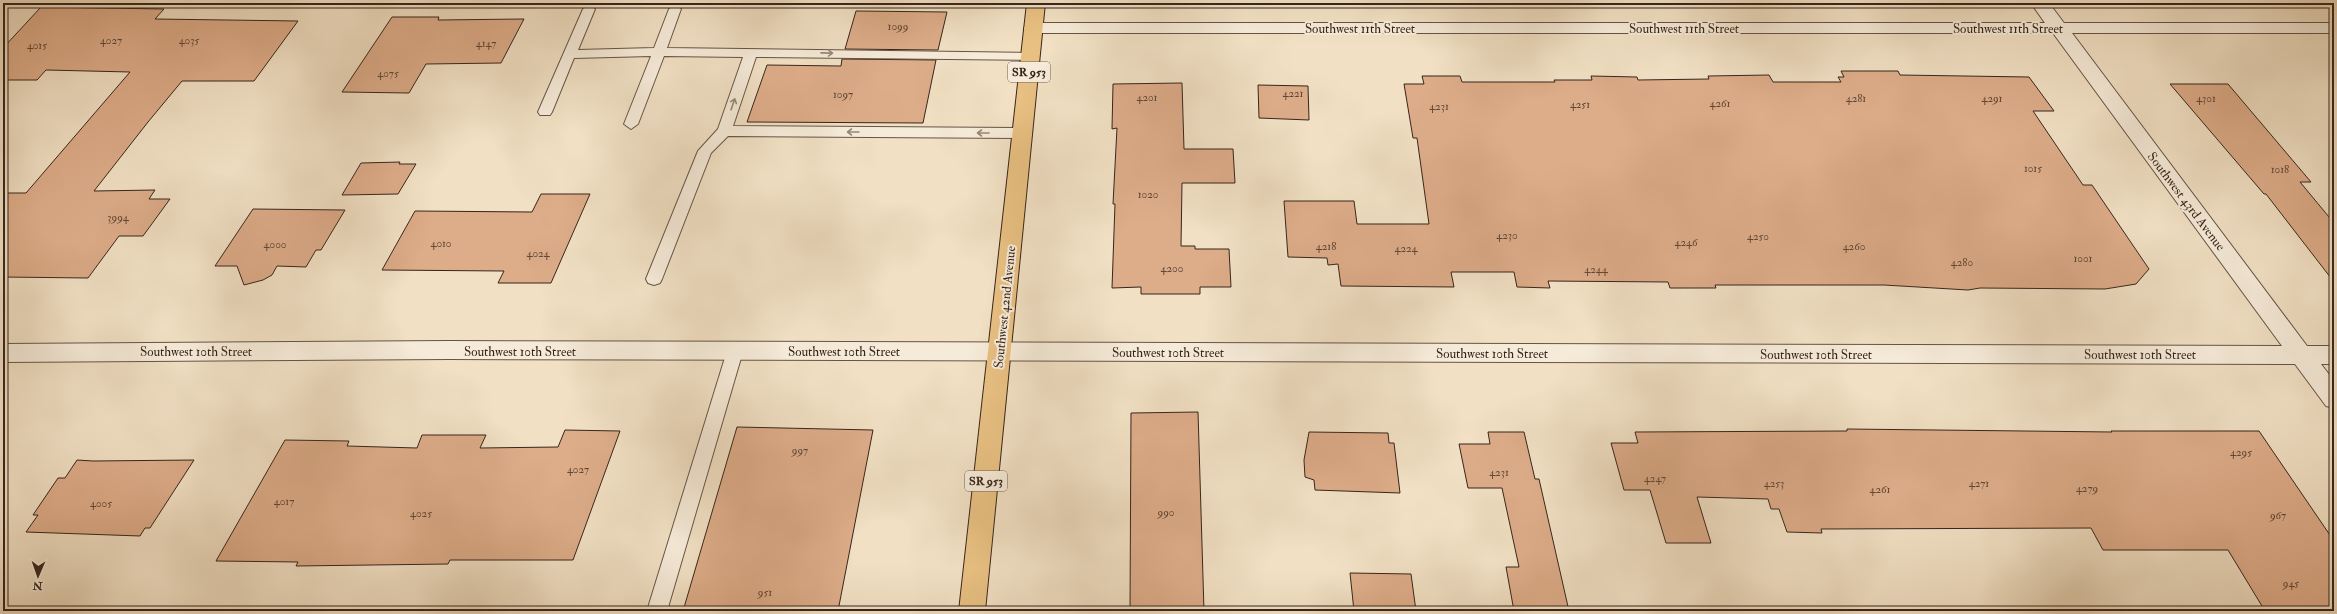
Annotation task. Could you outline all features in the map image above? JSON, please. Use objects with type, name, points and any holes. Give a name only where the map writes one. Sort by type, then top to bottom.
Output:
[{"type":"main road","name":"Southwest 42nd Avenue","points":[[972,611],[1036,3]]},
{"type":"street","name":"Southwest 43rd Avenue","points":[[2040,3],[2334,399]]},
{"type":"street","name":"Southwest 11th Street","points":[[1033,28],[2334,28]]},
{"type":"street","name":"Southwest 10th Street","points":[[3,353],[999,351],[2334,355]]},
{"type":"lane","points":[[545,112],[589,9]]},
{"type":"lane","points":[[631,124],[675,9]]},
{"type":"lane","points":[[654,279],[705,151],[724,131],[751,52]]},
{"type":"lane","points":[[569,54],[751,52],[1030,56]]},
{"type":"lane","points":[[724,131],[1022,133]]},
{"type":"lane","points":[[657,611],[735,351]]},
{"type":"building","points":[[41,7],[164,9],[155,19],[298,21],[254,81],[182,81],[148,122],[94,191],[155,190],[149,199],[170,199],[143,236],[119,236],[88,278],[3,277],[3,193],[26,193],[130,72],[46,70],[37,80],[3,80],[3,48]]},
{"type":"building","points":[[856,11],[947,12],[938,50],[845,49]]},
{"type":"building","points":[[392,17],[439,17],[438,20],[524,19],[501,63],[426,64],[409,93],[342,92]]},
{"type":"building","points":[[842,59],[936,60],[923,123],[747,122],[767,65],[841,66]]},
{"type":"building","points":[[1841,71],[1898,71],[1900,75],[2029,77],[2054,111],[2033,111],[2083,185],[2092,185],[2149,269],[2136,284],[2105,289],[1980,288],[1968,290],[1884,285],[1715,285],[1716,288],[1670,288],[1668,282],[1548,281],[1550,288],[1517,287],[1514,272],[1451,272],[1454,287],[1341,286],[1338,264],[1328,265],[1327,258],[1288,257],[1284,201],[1354,201],[1357,224],[1429,224],[1417,138],[1413,138],[1404,84],[1424,84],[1422,76],[1460,76],[1462,82],[1555,82],[1554,80],[1592,80],[1591,76],[1637,77],[1638,80],[1709,79],[1708,76],[1769,75],[1773,82],[1841,82],[1838,77],[1844,77]]},
{"type":"building","points":[[1182,83],[1184,149],[1233,149],[1235,183],[1182,183],[1181,246],[1195,246],[1195,249],[1229,249],[1231,287],[1200,287],[1200,294],[1141,294],[1141,287],[1112,288],[1115,204],[1113,204],[1117,128],[1112,129],[1113,84]]},
{"type":"building","points":[[2170,84],[2228,84],[2311,182],[2300,182],[2334,223],[2334,282],[2266,194],[2264,194]]},
{"type":"building","points":[[1258,85],[1308,86],[1309,120],[1259,118]]},
{"type":"building","points":[[400,162],[399,164],[416,164],[398,194],[342,195],[361,163]]},
{"type":"building","points":[[541,194],[590,194],[551,283],[498,283],[504,271],[382,270],[415,211],[532,212]]},
{"type":"building","points":[[253,209],[345,210],[321,250],[316,250],[306,267],[277,266],[272,275],[263,280],[244,285],[237,266],[215,266]]},
{"type":"building","points":[[1198,412],[1204,611],[1130,611],[1131,413]]},
{"type":"building","points":[[737,427],[873,430],[838,611],[683,611]]},
{"type":"building","points":[[1847,429],[2112,432],[2111,431],[2259,431],[2334,541],[2334,611],[2265,611],[2228,550],[2103,550],[2091,528],[1821,529],[1822,533],[1787,532],[1779,509],[1771,509],[1768,499],[1697,497],[1711,543],[1666,543],[1650,490],[1624,490],[1611,443],[1638,443],[1635,432],[1847,431]]},
{"type":"building","points":[[565,430],[620,431],[573,560],[450,560],[448,564],[296,566],[298,562],[216,561],[285,440],[349,441],[347,446],[417,448],[422,435],[486,435],[480,448],[558,447]]},
{"type":"building","points":[[1309,432],[1388,433],[1389,443],[1394,443],[1400,493],[1315,490],[1314,480],[1305,477],[1304,460]]},
{"type":"building","points":[[1488,432],[1524,432],[1535,479],[1539,479],[1569,611],[1514,611],[1506,567],[1519,567],[1502,488],[1468,488],[1459,444],[1490,444]]},
{"type":"building","points":[[77,460],[194,460],[150,528],[145,528],[140,536],[26,532],[38,515],[33,515],[58,478],[65,478]]},
{"type":"building","points":[[1350,573],[1411,574],[1416,611],[1354,611]]}]
